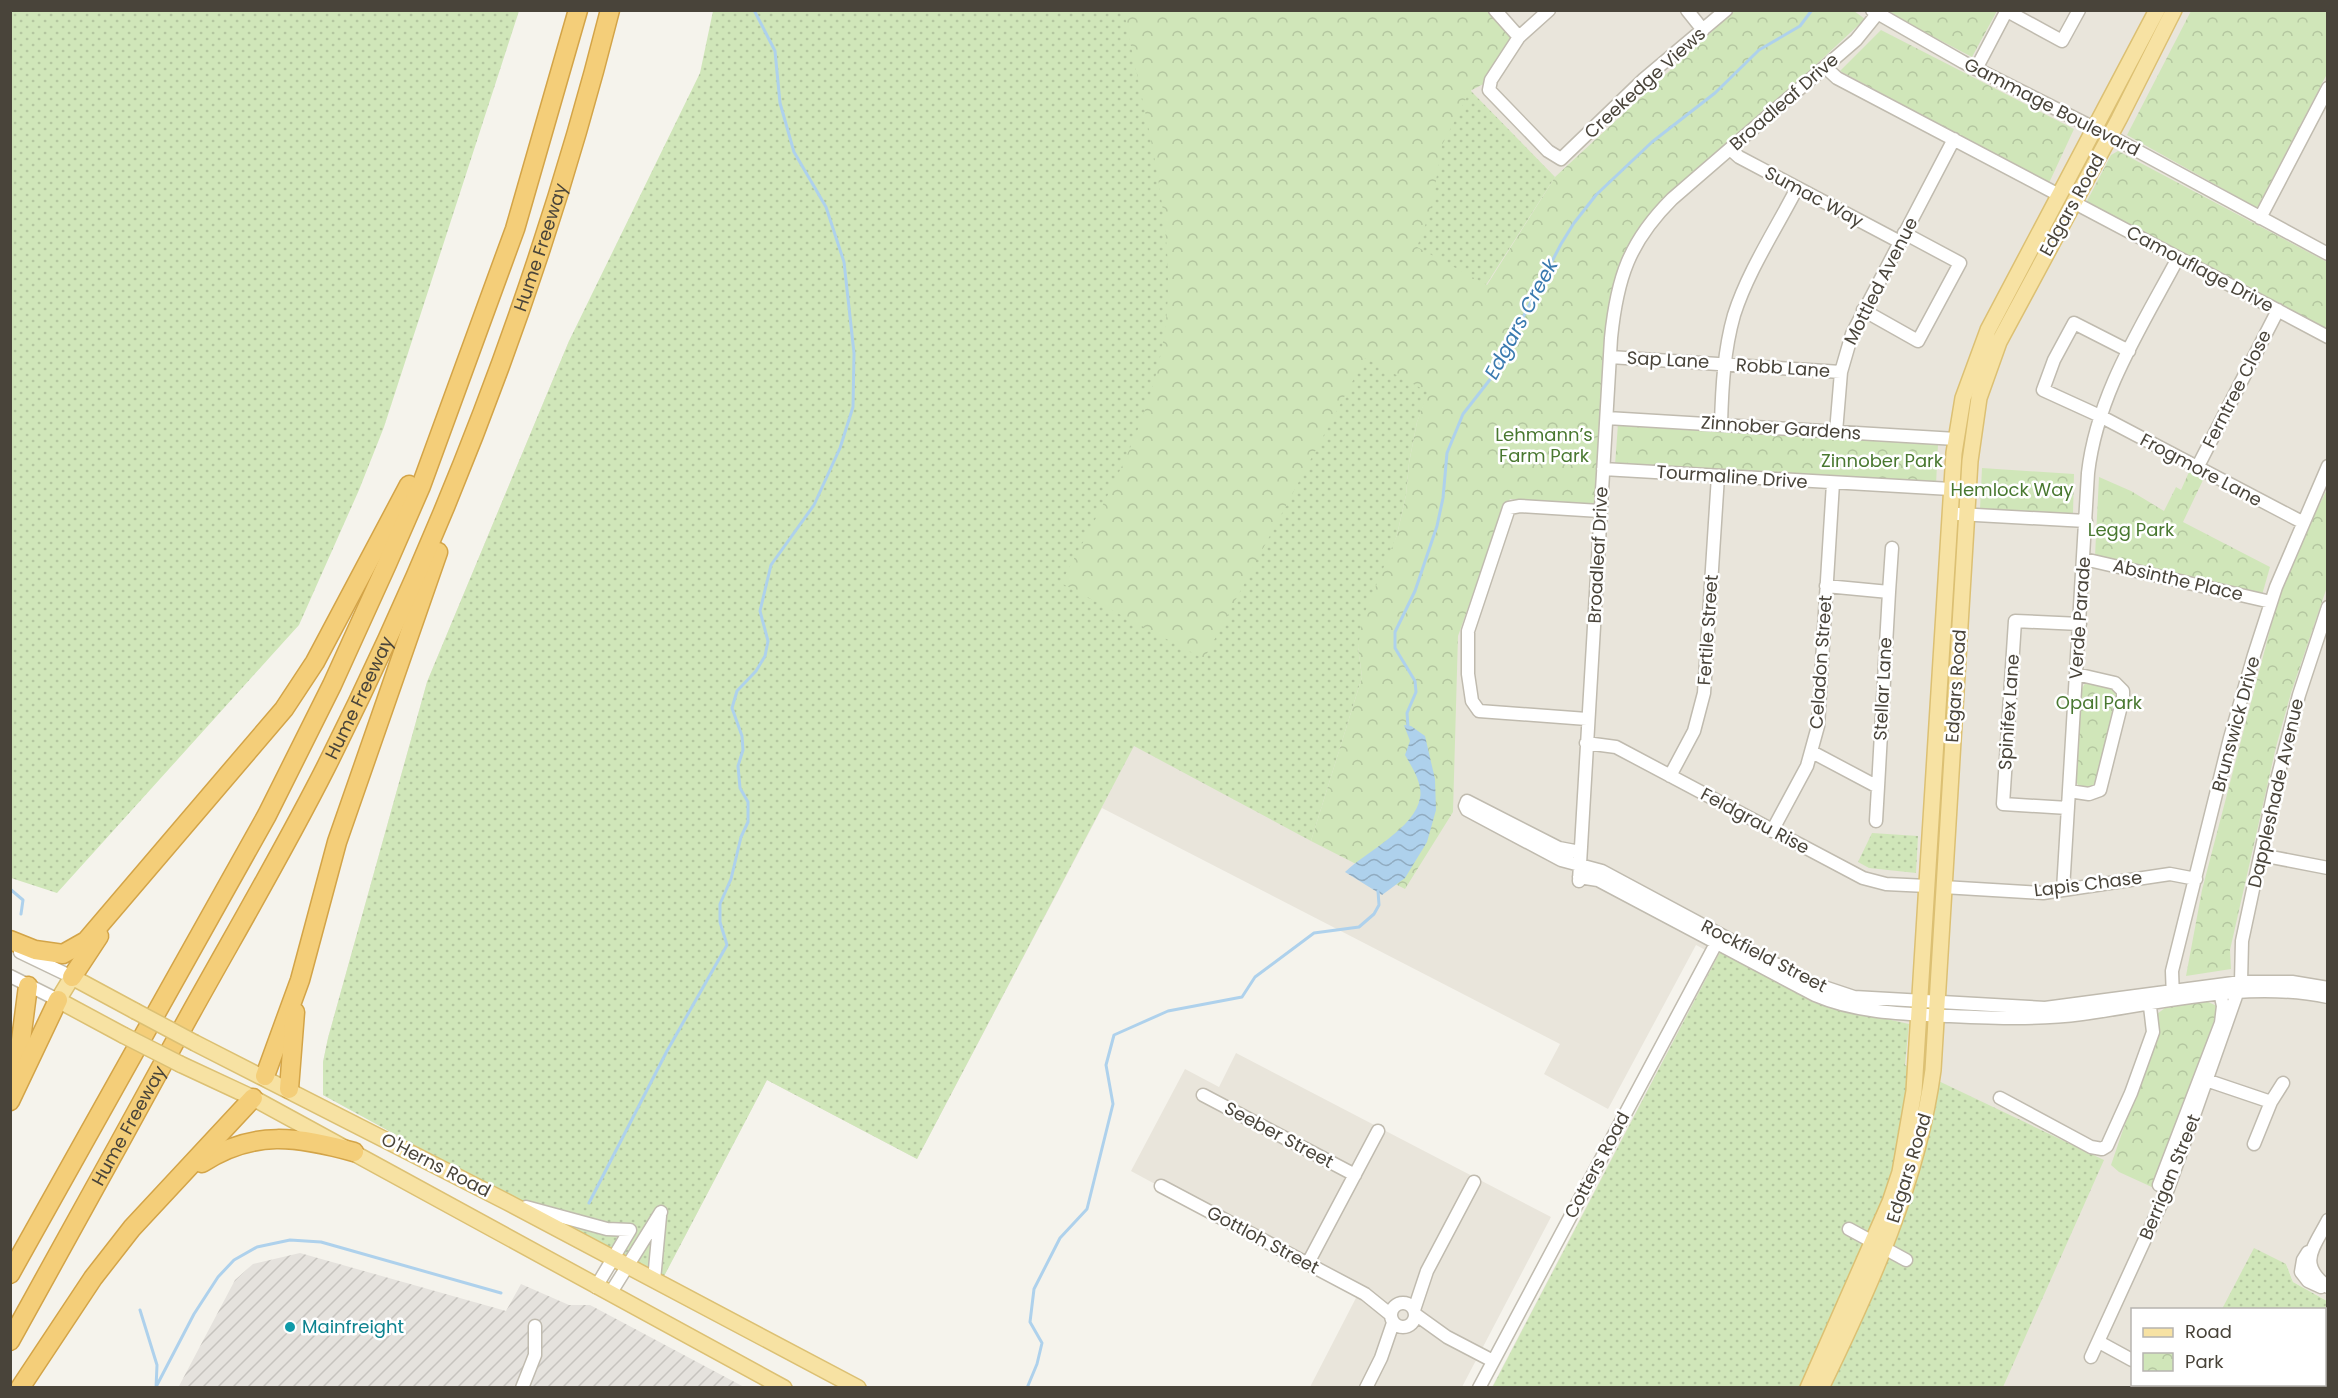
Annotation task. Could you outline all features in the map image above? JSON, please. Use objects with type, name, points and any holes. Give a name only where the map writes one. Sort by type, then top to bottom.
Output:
[{"type":"highway","name":"Hume Freeway","points":[[10,1274],[298,754],[387,564],[453,400],[515,229],[578,10]]},
{"type":"highway","name":"Hume Freeway","points":[[10,1341],[326,766],[425,556],[485,411],[563,175],[610,10]]},
{"type":"highway","points":[[10,940],[35,950],[63,954],[86,941],[284,709],[315,662],[353,593],[453,400]]},
{"type":"highway","points":[[265,1076],[300,980],[337,842],[405,652],[485,411]]},
{"type":"highway","points":[[72,977],[125,896]]},
{"type":"highway","points":[[290,1089],[300,980]]},
{"type":"highway","points":[[13,1095],[28,986]]},
{"type":"highway","points":[[13,1095],[58,1000]]},
{"type":"highway","points":[[20,1388],[119,1244],[253,1098]]},
{"type":"highway","points":[[178,1179],[225,1148],[248,1143],[282,1138],[313,1141],[354,1152]]},
{"type":"main road","name":"Edgars Road","points":[[1821,1388],[1879,1245],[1900,1172],[1914,1091],[1950,514],[1956,439],[1963,398],[1978,352],[2157,10]]},
{"type":"main road","name":"Edgars Road","points":[[1808,1388],[1905,1192],[1928,1109],[1966,514],[1974,426],[1988,369],[2004,332],[2110,136],[2174,10]]},
{"type":"main road","points":[[1927,886],[1943,887]]},
{"type":"main road","points":[[58,1000],[72,977]]},
{"type":"main road","name":"O'Herns Road","points":[[72,977],[195,1043],[265,1076],[507,1202],[858,1388]]},
{"type":"main road","name":"O'Herns Road","points":[[58,1000],[180,1064],[253,1098],[784,1388]]},
{"type":"main road","points":[[253,1098],[265,1076]]},
{"type":"street","points":[[1495,10],[1519,37],[1550,10]]},
{"type":"street","points":[[1687,10],[1703,30]]},
{"type":"street","name":"Creekedge Views","points":[[1519,37],[1489,83],[1489,90],[1552,156],[1558,159],[1565,156],[1644,79],[1726,10]]},
{"type":"street","points":[[1976,69],[2007,11],[2062,41],[2079,10]]},
{"type":"street","name":"Gammage Boulevard","points":[[1875,12],[1976,69],[2095,128],[2328,254]]},
{"type":"street","name":"Broadleaf Drive","points":[[1579,869],[1610,357],[1617,292],[1625,265],[1638,239],[1672,199],[1863,33],[1875,12]]},
{"type":"street","points":[[1825,67],[1837,78],[2059,195]]},
{"type":"street","points":[[2260,218],[2328,88]]},
{"type":"street","name":"Mottled Avenue","points":[[1836,432],[1841,372],[1847,345],[1863,310],[1954,140]]},
{"type":"street","name":"Sumac Way","points":[[1730,149],[1739,157],[1797,188],[1960,263],[1918,341],[1863,310]]},
{"type":"street","points":[[1721,424],[1725,363],[1730,331],[1740,301],[1797,188]]},
{"type":"street","name":"Camouflage Drive","points":[[2073,202],[2328,337]]},
{"type":"street","name":"Verde Parade","points":[[2063,890],[2090,458],[2100,416],[2129,351],[2178,258]]},
{"type":"street","name":"Ferntree Close","points":[[2197,468],[2278,310]]},
{"type":"street","name":"Frogmore Lane","points":[[2129,351],[2074,323],[2054,360],[2043,390],[2100,416],[2302,522]]},
{"type":"street","name":"Sap Lane","points":[[1610,357],[1725,363]]},
{"type":"street","name":"Robb Lane","points":[[1725,363],[1841,372]]},
{"type":"street","name":"Zinnober Gardens","points":[[1606,418],[1956,439]]},
{"type":"street","name":"Brunswick Drive","points":[[2173,996],[2172,971],[2230,738],[2271,602],[2302,522],[2328,466]]},
{"type":"street","name":"Tourmaline Drive","points":[[1603,469],[1968,490]]},
{"type":"street","name":"Fertile Street","points":[[1670,776],[1694,731],[1704,693],[1718,476]]},
{"type":"street","name":"Celadon Street","points":[[1772,831],[1812,752],[1818,726],[1833,483]]},
{"type":"street","points":[[1587,719],[1479,711],[1472,701],[1467,641],[1475,603],[1509,508],[1520,506],[1600,511]]},
{"type":"street","points":[[1950,514],[2086,521]]},
{"type":"street","name":"Stellar Lane","points":[[1876,821],[1892,548]]},
{"type":"street","name":"Absinthe Place","points":[[2084,559],[2271,602]]},
{"type":"street","points":[[1826,586],[1889,592]]},
{"type":"street","name":"Dappleshade Avenue","points":[[2239,987],[2242,941],[2284,749],[2328,607]]},
{"type":"street","name":"Spinifex Lane","points":[[2068,808],[2003,804],[2015,621],[2080,624]]},
{"type":"street","points":[[2069,791],[2089,794],[2100,790],[2123,698],[2123,691],[2115,682],[2076,674]]},
{"type":"street","name":"Feldgrau Rise","points":[[1586,743],[1616,747],[1863,878],[1886,884],[1927,886]]},
{"type":"street","points":[[1812,752],[1878,787]]},
{"type":"street","name":"Rockfield Street","points":[[1509,826],[1579,869],[1602,871],[1826,1000],[1886,1012],[1920,1007],[1936,1009],[2045,1008],[2149,999],[2283,982],[2328,988]]},
{"type":"street","points":[[2261,855],[2328,868]]},
{"type":"street","name":"Lapis Chase","points":[[1943,887],[2043,892],[2170,874],[2196,879]]},
{"type":"street","name":"Cotters Road","points":[[1479,1388],[1718,939]]},
{"type":"street","name":"O'Herns Road","points":[[10,947],[72,977]]},
{"type":"street","name":"O'Herns Road","points":[[10,976],[58,1000]]},
{"type":"street","name":"Rockfield Street","points":[[2239,987],[2328,997]]},
{"type":"street","name":"Berrigan Street","points":[[2091,1357],[2163,1187],[2239,987]]},
{"type":"street","name":"Berrigan Street","points":[[2204,1080],[2223,1015],[2219,989]]},
{"type":"street","points":[[2000,1098],[2091,1147],[2102,1149],[2107,1146],[2131,1093],[2153,1032],[2149,999]]},
{"type":"street","points":[[2204,1080],[2271,1102]]},
{"type":"street","points":[[2254,1144],[2271,1102],[2283,1083]]},
{"type":"street","name":"Seeber Street","points":[[1203,1095],[1355,1175]]},
{"type":"street","points":[[1308,1263],[1378,1131]]},
{"type":"street","points":[[1366,1388],[1474,1182]]},
{"type":"street","name":"Gottloh Street","points":[[1161,1186],[1492,1361]]},
{"type":"street","points":[[507,1202],[607,1229],[630,1230],[596,1287]]},
{"type":"street","points":[[610,1294],[661,1212],[654,1280]]},
{"type":"street","points":[[2328,1220],[2315,1244],[2310,1270],[2328,1288]]},
{"type":"street","points":[[1849,1229],[1906,1260]]},
{"type":"street","points":[[522,1388],[535,1355],[535,1326]]},
{"type":"street","points":[[2099,1342],[2131,1359]]},
{"type":"shaded area","points":[[803,11],[2327,11],[2327,1301],[2293,1282],[2286,1264],[2224,1308],[2131,1308],[2131,1386],[2199,1387],[1492,1387],[1717,956],[1696,945],[1608,1109],[1544,1074],[1560,1044],[1102,808],[917,1159],[767,1080],[662,1280],[323,1095],[323,1062],[328,1038],[427,682],[569,341]]},
{"type":"shaded area","points":[[1236,1053],[1551,1217],[1462,1387],[1310,1387],[1358,1294],[1131,1171],[1185,1069],[1219,1087]]},
{"type":"shaded area","points":[[300,1253],[506,1311],[521,1284],[569,1305],[590,1305],[744,1387],[178,1388],[235,1280],[253,1264]]},
{"type":"green space","points":[[11,10],[519,11],[384,427],[359,490],[299,625],[57,893],[11,878]]},
{"type":"green space","points":[[713,11],[1476,11],[1471,91],[1555,177],[1447,346],[1417,422],[1409,463],[1406,495],[1397,535],[1358,647],[1362,677],[1311,841],[1134,746],[917,1159],[767,1080],[662,1280],[323,1095],[323,1062],[427,682],[569,341],[700,73]]},
{"type":"green space","name":"Lehmann’s Farm Park","points":[[1124,11],[1495,11],[1514,33],[1491,80],[1470,91],[1442,145],[1431,210],[1417,247],[1487,285],[1555,177],[1734,11],[1854,11],[1865,19],[1736,139],[1673,191],[1641,226],[1628,247],[1610,300],[1598,502],[1592,506],[1510,499],[1501,515],[1458,636],[1453,812],[1405,889],[1311,841],[1362,677],[1358,647],[1363,617],[1397,535],[1406,495],[1409,463],[1417,422],[1428,392],[1365,358],[1204,659],[1061,583],[1122,467],[1135,437],[1156,374],[1168,302],[1168,261],[1158,176]]},
{"type":"green space","points":[[1884,11],[1997,11],[1972,57]]},
{"type":"green space","points":[[2191,11],[2327,11],[2327,74],[2257,208],[2127,135]]},
{"type":"green space","points":[[1881,30],[2074,129],[2049,183],[1840,71]]},
{"type":"green space","points":[[2118,151],[2327,262],[2327,332],[2086,203],[2111,155]]},
{"type":"green space","name":"Zinnober Park","points":[[1618,424],[1938,444],[1936,485],[1615,465]]},
{"type":"green space","name":"Hemlock Way","points":[[1982,468],[2074,474],[2073,514],[1980,509]]},
{"type":"green space","name":"Legg Park","points":[[2189,472],[2203,480],[2183,522],[2270,567],[2262,595],[2095,556],[2099,477],[2131,491],[2164,511],[2176,487],[2181,490]]},
{"type":"green space","points":[[2327,489],[2327,587],[2291,693],[2276,747],[2230,950],[2231,969],[2186,976],[2202,890],[2277,603],[2299,547]]},
{"type":"green space","name":"Opal Park","points":[[2086,682],[2112,686],[2118,692],[2094,789],[2079,787],[2075,779],[2081,690]]},
{"type":"green space","points":[[1872,833],[1918,836],[1916,873],[1869,868],[1858,862]]},
{"type":"green space","points":[[1720,952],[1815,1003],[1909,1024],[1905,1065],[2104,1160],[2003,1387],[1492,1388]]},
{"type":"green space","points":[[2206,1001],[2219,1007],[2154,1188],[2119,1172],[2111,1165],[2155,1036],[2159,1022],[2157,1014],[2165,1008]]},
{"type":"green space","points":[[2254,1248],[2286,1264],[2293,1282],[2327,1301],[2327,1387],[2199,1388],[2195,1386],[2326,1386],[2326,1308],[2223,1308]]},
{"type":"water","points":[[1404,725],[1411,726],[1425,736],[1435,779],[1436,810],[1427,842],[1405,878],[1382,895],[1345,872],[1400,829],[1416,809],[1421,793],[1416,776],[1405,755],[1410,741]]},
{"type":"waterway","points":[[589,1203],[667,1051],[727,945],[720,922],[720,904],[731,879],[741,837],[748,822],[748,802],[740,788],[738,766],[743,750],[742,736],[732,708],[737,691],[756,671],[765,656],[768,641],[760,611],[771,565],[814,505],[840,448],[853,407],[854,353],[844,262],[826,207],[794,152],[780,103],[775,51],[754,10]]},
{"type":"waterway","name":"Edgars Creek","points":[[1408,727],[1407,713],[1416,692],[1415,681],[1395,648],[1395,632],[1415,591],[1437,526],[1443,498],[1447,453],[1463,414],[1492,377],[1561,244],[1596,195],[1652,142],[1715,93],[1759,50],[1800,26],[1812,10]]},
{"type":"waterway","points":[[10,889],[23,900],[21,914]]},
{"type":"waterway","name":"Edgars Creek","points":[[1027,1388],[1037,1364],[1042,1343],[1030,1322],[1034,1289],[1060,1238],[1087,1209],[1113,1104],[1106,1065],[1114,1035],[1168,1011],[1242,997],[1255,977],[1314,933],[1359,927],[1374,914],[1379,905],[1378,891]]},
{"type":"waterway","points":[[157,1385],[194,1314],[218,1277],[234,1260],[257,1247],[290,1240],[321,1242],[501,1293]]},
{"type":"waterway","points":[[140,1310],[157,1365],[156,1388]]},
{"type":"place","name":"Mainfreight","points":[[290,1327]]}]
